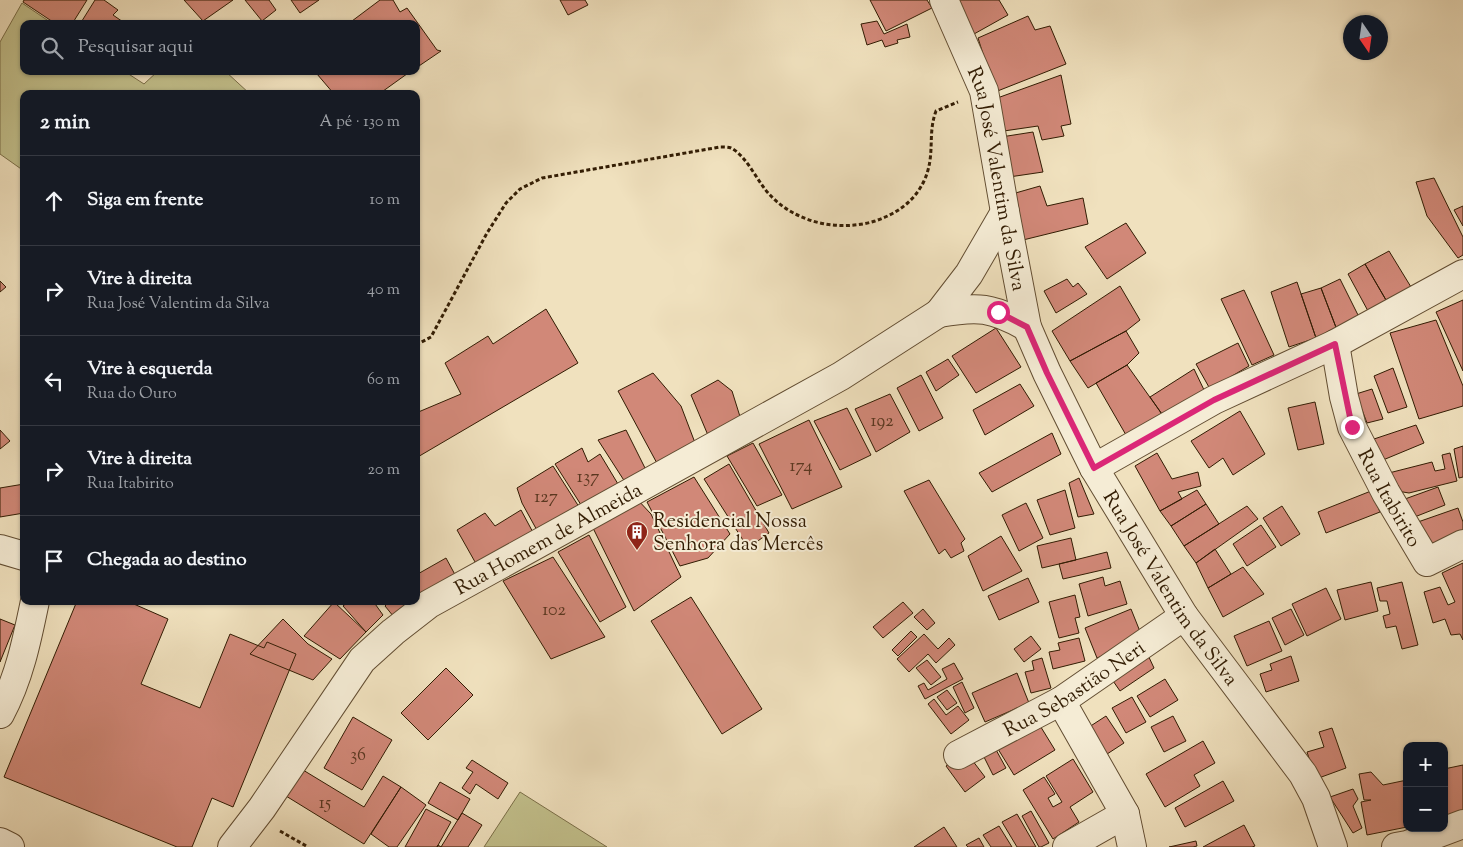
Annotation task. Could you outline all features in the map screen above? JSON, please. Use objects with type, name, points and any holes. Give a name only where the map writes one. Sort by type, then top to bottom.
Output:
[{"type":"street","name":"Rua José Valentim da Silva","points":[[944,0],[984,91],[1027,327],[1047,373],[1094,468],[1184,616],[1303,774],[1316,798],[1335,846]]},
{"type":"street","points":[[939,313],[969,274],[1005,212]]},
{"type":"street","points":[[1094,468],[1214,400],[1335,344],[1463,274]]},
{"type":"street","points":[[939,313],[967,309],[986,310],[1009,317],[1027,327]]},
{"type":"street","name":"Rua Homem de Almeida","points":[[232,847],[262,808],[362,660],[429,604],[841,376],[939,313]]},
{"type":"street","name":"Rua Itabirito","points":[[1335,344],[1352,427],[1381,484],[1427,562],[1463,544]]},
{"type":"street","points":[[0,549],[20,555]]},
{"type":"street","points":[[0,714],[8,700],[26,647],[34,605]]},
{"type":"street","name":"Rua Sebastião Neri","points":[[958,755],[1061,701],[1184,616]]},
{"type":"street","points":[[1061,701],[1125,814],[1132,847]]},
{"type":"street","points":[[1067,847],[1125,814]]},
{"type":"street","points":[[1396,847],[1407,845],[1463,824]]},
{"type":"street","points":[[0,842],[10,847]]},
{"type":"path","points":[[420,342],[431,337],[487,233],[506,203],[520,189],[542,178],[720,147],[730,148],[744,160],[770,195],[792,212],[819,223],[851,226],[868,223],[881,219],[905,206],[916,195],[929,170],[932,156],[932,126],[936,111],[984,91]]},
{"type":"shaded area","points":[[22,3],[47,20],[20,20],[20,75],[130,75],[144,84],[154,75],[229,75],[246,90],[20,90],[20,168],[0,154],[0,42]]},
{"type":"shaded area","points":[[520,792],[607,847],[484,847]]},
{"type":"building","points":[[24,0],[87,0],[74,20],[50,20],[23,2]]},
{"type":"building","points":[[95,0],[104,0],[118,10],[113,15],[120,20],[82,20]]},
{"type":"building","points":[[184,0],[233,0],[204,20],[202,20]]},
{"type":"building","points":[[245,0],[269,0],[276,10],[261,20]]},
{"type":"building","points":[[291,0],[319,0],[300,13]]},
{"type":"building","points":[[380,0],[393,0],[400,12],[407,8],[416,20],[353,20]]},
{"type":"building","points":[[560,0],[585,0],[588,5],[568,15]]},
{"type":"building","points":[[870,0],[927,0],[932,8],[886,31]]},
{"type":"building","points":[[956,0],[999,0],[1008,15],[974,34]]},
{"type":"building","points":[[1028,16],[1035,30],[1050,26],[1066,64],[995,92],[978,38]]},
{"type":"building","points":[[877,21],[884,34],[907,24],[910,37],[897,40],[898,43],[885,47],[882,40],[867,45],[861,24]]},
{"type":"building","points":[[420,26],[437,50],[441,51],[420,65]]},
{"type":"building","points":[[318,75],[405,75],[385,90],[331,90]]},
{"type":"building","points":[[1061,75],[1071,124],[1061,126],[1064,136],[1042,140],[1038,126],[997,132],[989,101]]},
{"type":"building","points":[[1033,132],[1043,172],[1009,177],[1001,137]]},
{"type":"building","points":[[1434,178],[1463,237],[1463,255],[1458,258],[1427,216],[1416,182]]},
{"type":"building","points":[[1040,186],[1047,206],[1083,198],[1088,224],[1023,240],[1012,194]]},
{"type":"building","points":[[1463,206],[1463,226],[1454,210]]},
{"type":"building","points":[[1126,223],[1146,253],[1107,279],[1085,247]]},
{"type":"building","points":[[1389,251],[1411,287],[1386,300],[1365,264]]},
{"type":"building","points":[[1365,264],[1386,300],[1368,311],[1348,274]]},
{"type":"building","points":[[1067,279],[1073,287],[1078,283],[1087,294],[1056,313],[1044,291]]},
{"type":"building","points":[[1340,279],[1360,319],[1337,330],[1321,288]]},
{"type":"building","points":[[0,281],[6,287],[0,292]]},
{"type":"building","points":[[1297,282],[1316,338],[1289,347],[1271,292]]},
{"type":"building","points":[[1120,286],[1140,320],[1126,331],[1070,361],[1052,331]]},
{"type":"building","points":[[1321,288],[1337,330],[1316,338],[1301,294]]},
{"type":"building","points":[[1244,290],[1274,355],[1252,365],[1221,299]]},
{"type":"building","points":[[1463,300],[1463,371],[1436,312]]},
{"type":"building","points":[[546,309],[578,363],[420,456],[420,411],[461,394],[445,363],[488,336],[493,344]]},
{"type":"building","points":[[1436,320],[1463,386],[1463,406],[1419,419],[1390,333]]},
{"type":"building","points":[[996,328],[1021,367],[976,393],[952,356]]},
{"type":"building","points":[[1126,331],[1139,353],[1127,365],[1088,388],[1070,361]]},
{"type":"building","points":[[1238,343],[1249,366],[1210,389],[1196,364]]},
{"type":"building","points":[[948,359],[959,375],[936,391],[926,372]]},
{"type":"building","points":[[1127,365],[1164,417],[1126,435],[1096,383]]},
{"type":"building","points":[[1393,368],[1407,407],[1388,413],[1374,376]]},
{"type":"building","points":[[1194,369],[1205,392],[1164,417],[1150,397]]},
{"type":"building","points":[[653,373],[681,406],[697,448],[659,467],[618,391]]},
{"type":"building","points":[[921,375],[943,418],[919,431],[897,388]]},
{"type":"building","points":[[718,380],[732,391],[742,423],[710,440],[691,395]]},
{"type":"building","points":[[1020,384],[1034,406],[985,435],[973,410]]},
{"type":"building","points":[[1372,389],[1383,419],[1367,423],[1356,394]]},
{"type":"building","points":[[890,394],[910,432],[876,452],[855,409]]},
{"type":"building","points":[[1315,402],[1324,444],[1298,450],[1288,408]]},
{"type":"building","points":[[847,408],[871,455],[840,470],[814,421]]},
{"type":"building","points":[[1240,411],[1265,454],[1233,475],[1223,458],[1209,468],[1191,441]]},
{"type":"building","points":[[809,420],[842,487],[792,509],[759,444]]},
{"type":"building","points":[[1416,425],[1424,443],[1383,460],[1374,439]]},
{"type":"building","points":[[0,430],[10,441],[0,449]]},
{"type":"building","points":[[626,430],[647,472],[625,482],[598,440]]},
{"type":"building","points":[[1052,433],[1061,454],[992,492],[979,473]]},
{"type":"building","points":[[753,443],[782,495],[757,506],[727,456]]},
{"type":"building","points":[[1463,446],[1463,477],[1459,478],[1454,449]]},
{"type":"building","points":[[582,448],[588,462],[600,454],[621,489],[583,508],[555,464]]},
{"type":"building","points":[[1157,453],[1172,479],[1198,472],[1201,486],[1178,492],[1182,499],[1160,511],[1135,466]]},
{"type":"building","points":[[1450,453],[1457,481],[1409,493],[1397,491],[1381,475],[1432,462],[1435,471],[1445,469],[1442,455]]},
{"type":"building","points":[[729,464],[769,533],[748,548],[704,479]]},
{"type":"building","points":[[553,466],[581,510],[539,534],[522,503],[517,488]]},
{"type":"building","points":[[694,477],[730,534],[708,558],[680,566],[647,502]]},
{"type":"building","points":[[1079,478],[1094,514],[1078,517],[1069,483]]},
{"type":"building","points":[[929,480],[965,539],[961,543],[964,551],[951,558],[945,549],[939,554],[904,491]]},
{"type":"building","points":[[20,485],[20,514],[0,517],[0,488]]},
{"type":"building","points":[[1438,487],[1445,505],[1412,518],[1405,499]]},
{"type":"building","points":[[1065,490],[1075,528],[1050,535],[1037,500]]},
{"type":"building","points":[[1197,490],[1206,504],[1171,526],[1160,511]]},
{"type":"building","points":[[1371,491],[1380,512],[1326,533],[1318,512]]},
{"type":"building","name":"Residencial Nossa Senhora das Mercês","points":[[636,498],[651,514],[681,577],[634,611],[592,526]]},
{"type":"building","points":[[1026,503],[1043,538],[1019,551],[1002,515]]},
{"type":"building","points":[[1206,504],[1219,524],[1184,546],[1171,526]]},
{"type":"building","points":[[1247,506],[1258,519],[1196,563],[1184,546]]},
{"type":"building","points":[[1282,506],[1300,534],[1281,546],[1263,518]]},
{"type":"building","points":[[1458,508],[1463,522],[1463,533],[1423,547],[1415,523]]},
{"type":"building","points":[[521,510],[536,538],[479,569],[457,530],[485,513],[495,526]]},
{"type":"building","points":[[1261,525],[1276,547],[1247,566],[1233,544]]},
{"type":"building","points":[[589,535],[626,607],[600,622],[558,552]]},
{"type":"building","points":[[1001,536],[1022,571],[983,591],[968,556]]},
{"type":"building","points":[[1071,538],[1076,560],[1042,568],[1037,546]]},
{"type":"building","points":[[1215,549],[1231,574],[1208,588],[1196,563]]},
{"type":"building","points":[[1107,552],[1111,568],[1063,579],[1059,564]]},
{"type":"building","points":[[553,557],[605,637],[551,659],[503,581]]},
{"type":"building","points":[[446,558],[459,582],[421,604],[420,573]]},
{"type":"building","points":[[1463,563],[1463,640],[1460,634],[1451,635],[1445,619],[1433,623],[1424,592],[1440,587],[1448,605],[1455,602],[1442,573]]},
{"type":"building","points":[[1243,567],[1264,594],[1223,617],[1208,588]]},
{"type":"building","points":[[1103,577],[1105,586],[1120,581],[1127,604],[1088,616],[1079,584]]},
{"type":"building","points":[[1028,578],[1039,602],[999,620],[988,596]]},
{"type":"building","points":[[1371,582],[1378,611],[1345,620],[1337,590]]},
{"type":"building","points":[[1402,582],[1418,645],[1402,649],[1396,626],[1386,628],[1383,616],[1390,614],[1387,601],[1380,601],[1377,588]]},
{"type":"building","points":[[1326,588],[1341,619],[1307,636],[1292,604]]},
{"type":"building","points":[[1075,595],[1080,617],[1075,618],[1079,633],[1059,638],[1049,602]]},
{"type":"building","points":[[691,597],[762,709],[722,734],[651,621]]},
{"type":"building","points":[[903,602],[913,613],[883,638],[873,627]]},
{"type":"building","points":[[75,605],[136,605],[168,619],[141,684],[200,708],[230,634],[264,648],[267,642],[296,654],[233,807],[212,798],[192,847],[177,847],[4,777]]},
{"type":"building","points":[[331,605],[337,605],[366,632],[340,659],[304,636]]},
{"type":"building","points":[[376,605],[383,615],[366,632],[343,606]]},
{"type":"building","points":[[386,605],[413,605],[398,622]]},
{"type":"building","points":[[923,609],[935,623],[927,630],[914,617]]},
{"type":"building","points":[[1131,609],[1143,639],[1097,658],[1085,628]]},
{"type":"building","points":[[1291,609],[1304,635],[1285,645],[1272,618]]},
{"type":"building","points":[[0,619],[15,625],[0,662]]},
{"type":"building","points":[[283,619],[308,644],[332,659],[313,680],[250,654]]},
{"type":"building","points":[[1269,621],[1282,651],[1247,666],[1234,636]]},
{"type":"building","points":[[911,631],[917,637],[898,656],[892,650]]},
{"type":"building","points":[[924,634],[938,649],[949,638],[955,645],[936,663],[928,654],[909,672],[897,659]]},
{"type":"building","points":[[1031,636],[1041,649],[1024,662],[1014,649]]},
{"type":"building","points":[[1079,638],[1085,661],[1053,669],[1049,652],[1060,650],[1058,643]]},
{"type":"building","points":[[1147,653],[1154,668],[1120,691],[1111,678]]},
{"type":"building","points":[[1291,656],[1299,681],[1266,692],[1260,674],[1272,670],[1270,664]]},
{"type":"building","points":[[1042,658],[1051,688],[1031,693],[1025,672],[1034,670],[1032,661]]},
{"type":"building","points":[[927,660],[941,677],[931,685],[916,668]]},
{"type":"building","points":[[954,663],[963,679],[925,699],[918,686],[924,683],[928,690],[947,679],[942,669]]},
{"type":"building","points":[[446,668],[473,695],[428,740],[401,713]]},
{"type":"building","points":[[1017,673],[1029,703],[985,722],[972,693]]},
{"type":"building","points":[[1165,679],[1178,700],[1150,717],[1137,696]]},
{"type":"building","points":[[962,682],[974,708],[965,713],[953,687]]},
{"type":"building","points":[[947,690],[957,703],[947,710],[937,697]]},
{"type":"building","points":[[1132,697],[1146,722],[1126,733],[1112,708]]},
{"type":"building","points":[[934,699],[946,715],[958,706],[969,720],[951,734],[928,704]]},
{"type":"building","points":[[1106,716],[1124,743],[1104,756],[1086,729]]},
{"type":"building","points":[[1173,716],[1186,741],[1164,752],[1151,727]]},
{"type":"building","points":[[353,717],[392,740],[362,790],[324,768]]},
{"type":"building","points":[[1039,724],[1055,750],[1014,775],[998,749]]},
{"type":"building","points":[[1332,728],[1346,768],[1316,779],[1307,752],[1324,747],[1319,732]]},
{"type":"building","points":[[1203,741],[1215,763],[1194,775],[1200,786],[1165,807],[1146,774]]},
{"type":"building","points":[[995,748],[1006,768],[993,775],[983,755]]},
{"type":"building","points":[[966,752],[985,777],[965,792],[946,766]]},
{"type":"building","points":[[1073,759],[1093,792],[1070,807],[1079,822],[1053,839],[1023,790],[1044,777],[1055,794],[1048,798],[1053,807],[1062,802],[1046,776]]},
{"type":"building","points":[[472,760],[508,783],[498,799],[476,784],[470,794],[462,788],[473,772],[466,768]]},
{"type":"building","points":[[1463,765],[1463,818],[1448,822],[1448,787],[1448,768]]},
{"type":"building","points":[[303,770],[364,807],[383,776],[401,787],[364,844],[286,796]]},
{"type":"building","points":[[1371,772],[1383,785],[1403,781],[1403,828],[1367,835],[1361,802],[1371,800],[1364,800],[1359,774]]},
{"type":"building","points":[[1223,781],[1234,801],[1185,827],[1175,808]]},
{"type":"building","points":[[440,782],[470,799],[458,820],[428,803]]},
{"type":"building","points":[[401,787],[426,805],[397,847],[389,847],[371,834]]},
{"type":"building","points":[[1353,789],[1358,799],[1353,806],[1362,828],[1353,833],[1330,797]]},
{"type":"building","points":[[426,809],[451,822],[437,847],[405,847]]},
{"type":"building","points":[[1031,811],[1049,843],[1041,847],[1039,847],[1022,816]]},
{"type":"building","points":[[462,813],[482,825],[468,847],[441,847]]},
{"type":"building","points":[[1017,814],[1036,847],[1017,847],[1002,822]]},
{"type":"building","points":[[1244,825],[1255,846],[1203,847]]},
{"type":"building","points":[[999,826],[1012,847],[991,847],[983,835]]},
{"type":"building","points":[[944,827],[957,847],[914,847]]},
{"type":"building","points":[[979,838],[984,847],[968,847],[966,845]]},
{"type":"building","points":[[1196,841],[1197,846],[1193,847],[1169,847]]},
{"type":"place","name":"Residencial Nossa Senhora das Mercês","points":[[637,551]]},
{"type":"route","points":[[998,312],[1027,327],[1047,373],[1094,468],[1214,400],[1335,344],[1344,397],[1352,427]]}]
